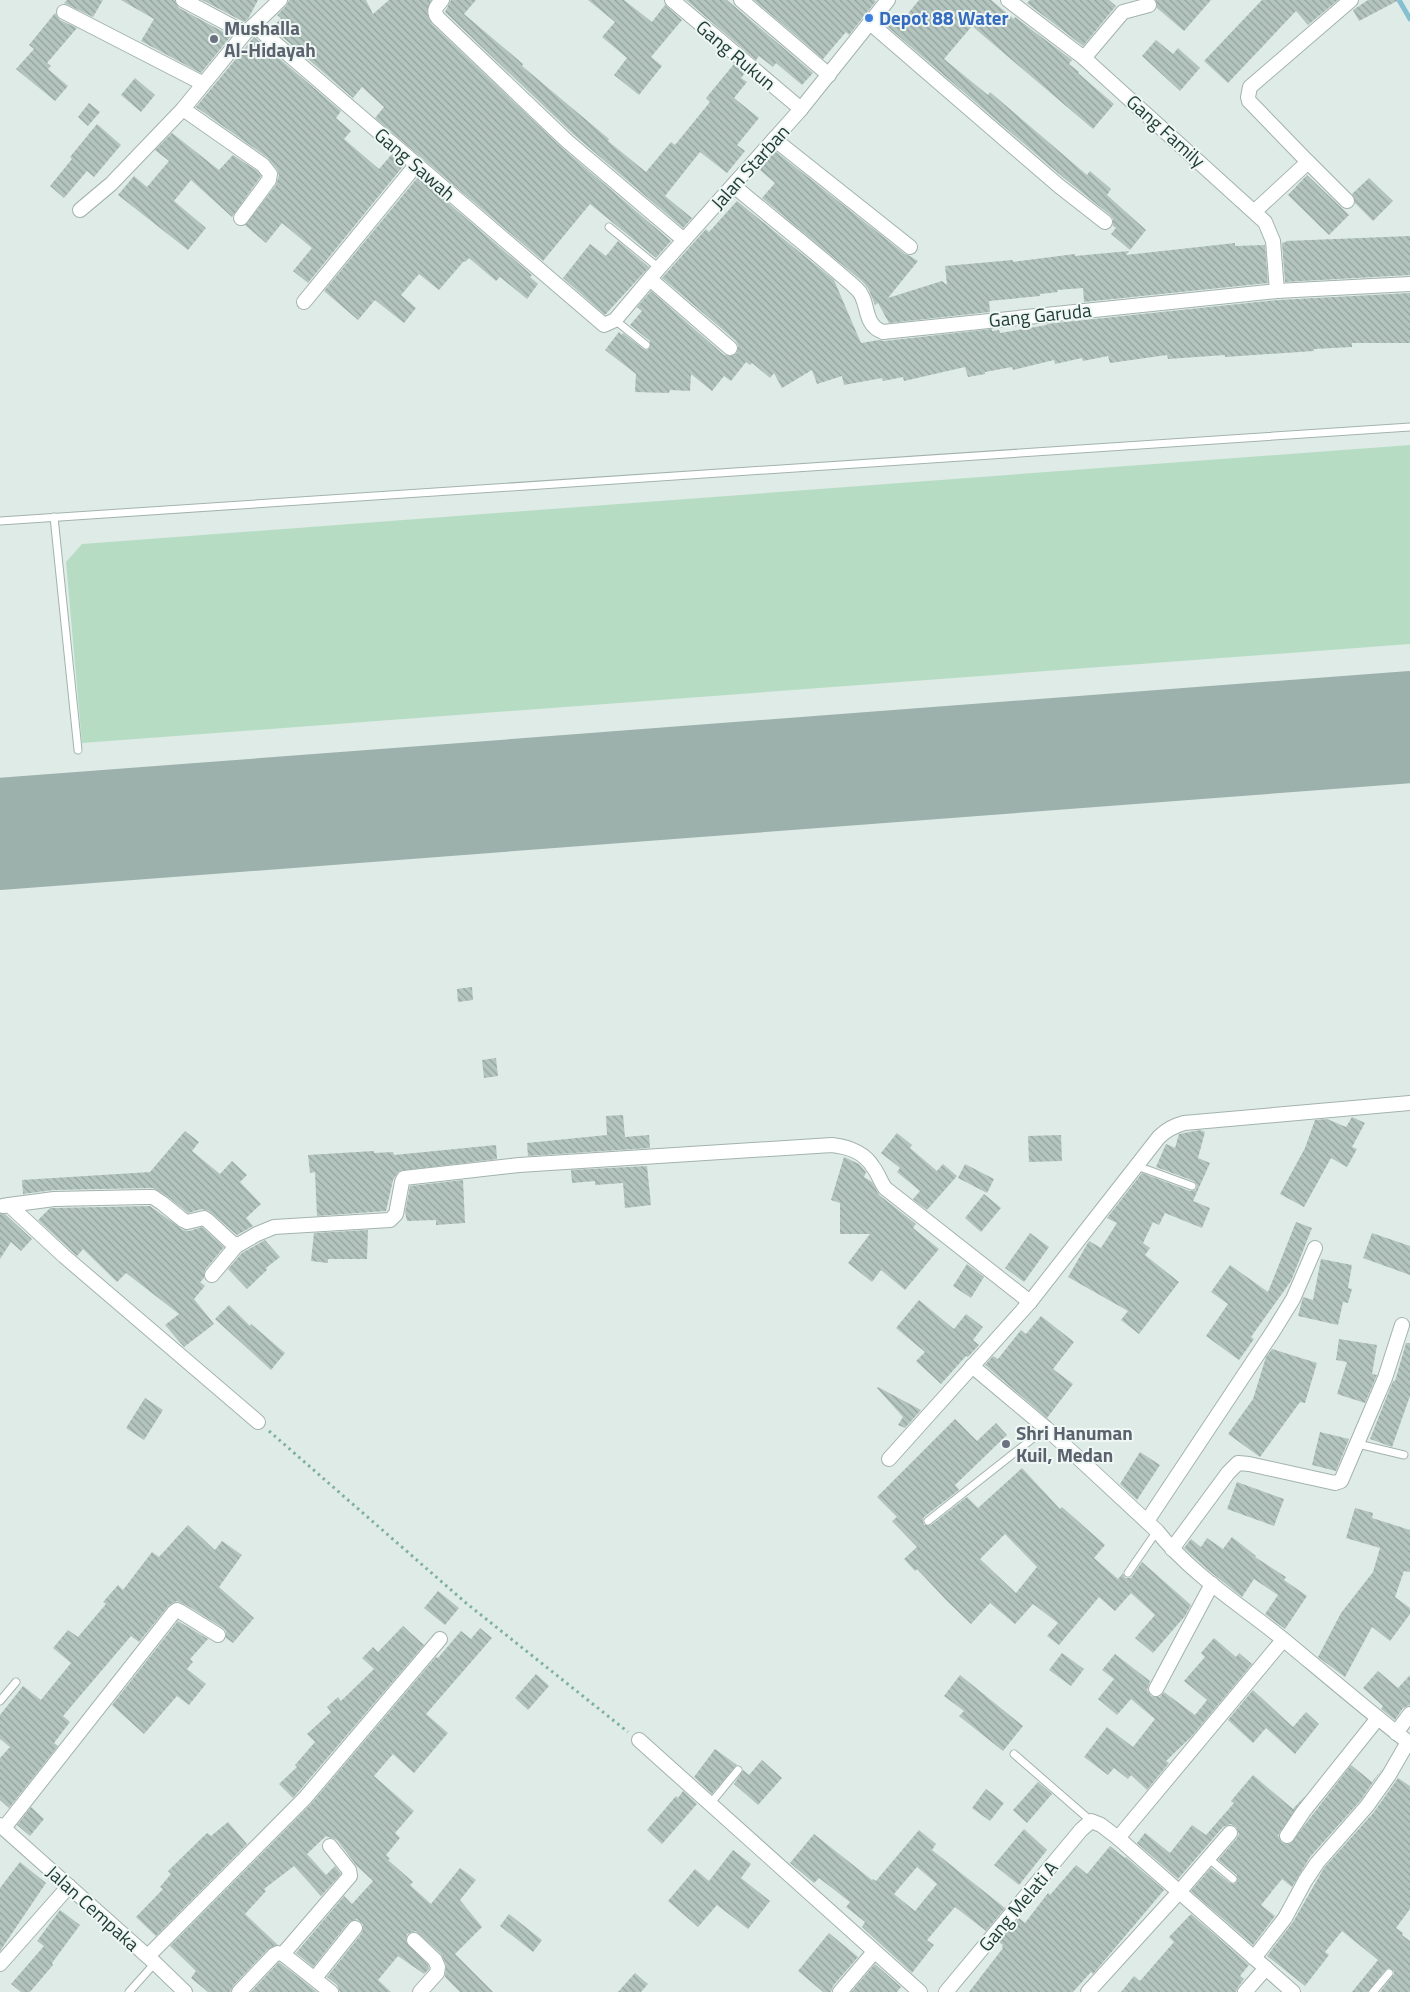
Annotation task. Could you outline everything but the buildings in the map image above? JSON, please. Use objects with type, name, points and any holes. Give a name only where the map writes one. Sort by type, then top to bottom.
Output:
[{"type":"street","name":"Gang Sawah","points":[[183,0],[249,29],[610,323]]},
{"type":"street","points":[[80,210],[111,184],[144,147],[183,109],[202,83],[249,29],[280,0]]},
{"type":"street","points":[[442,0],[435,9],[438,18],[567,141],[684,240]]},
{"type":"street","name":"Gang Rukun","points":[[672,0],[801,109]]},
{"type":"street","points":[[741,0],[829,75]]},
{"type":"street","name":"Jalan Starban","points":[[610,323],[801,109],[888,0]]},
{"type":"street","name":"Gang Family","points":[[1008,0],[1084,58],[1255,211],[1265,222],[1273,240],[1278,291]]},
{"type":"street","points":[[1347,201],[1249,101],[1248,92],[1254,83],[1351,0]]},
{"type":"street","points":[[1084,58],[1123,12],[1149,5]]},
{"type":"street","points":[[64,12],[202,83]]},
{"type":"street","points":[[870,23],[1059,186],[1105,222]]},
{"type":"street","points":[[183,109],[263,165],[270,174],[269,180],[241,218]]},
{"type":"street","points":[[774,139],[910,247]]},
{"type":"street","points":[[1255,211],[1308,162]]},
{"type":"street","points":[[304,302],[416,165]]},
{"type":"street","name":"Gang Garuda","points":[[734,186],[859,290],[870,321],[876,328],[884,332],[1278,291],[1410,284]]},
{"type":"street","points":[[655,273],[730,348]]},
{"type":"street","points":[[889,1459],[1030,1302],[1159,1136],[1173,1126],[1184,1123],[1410,1103]]},
{"type":"street","points":[[212,1275],[237,1245],[274,1227],[390,1220],[396,1214],[404,1178],[519,1165],[832,1145],[848,1146],[860,1153],[873,1166],[885,1188],[1030,1302]]},
{"type":"street","points":[[5,1205],[54,1199],[153,1198],[188,1222],[204,1218],[237,1245]]},
{"type":"street","points":[[5,1205],[258,1422]]},
{"type":"street","points":[[1152,1526],[1293,1299],[1315,1248]]},
{"type":"street","points":[[1172,1549],[1228,1473],[1238,1464],[1249,1464],[1335,1483],[1341,1481],[1391,1363],[1402,1325]]},
{"type":"street","points":[[972,1366],[1046,1428],[1152,1526],[1172,1549],[1212,1584],[1409,1744],[1367,1806],[1317,1864],[1305,1881],[1285,1918],[1254,1958]]},
{"type":"street","points":[[1156,1689],[1212,1584]]},
{"type":"street","points":[[2,1827],[174,1612],[177,1610],[182,1612],[218,1635]]},
{"type":"street","points":[[151,1960],[306,1798],[440,1639]]},
{"type":"street","points":[[1118,1838],[1283,1640]]},
{"type":"street","points":[[1396,1733],[1410,1714]]},
{"type":"street","points":[[1287,1836],[1303,1812],[1378,1718]]},
{"type":"street","points":[[639,1740],[920,1992]]},
{"type":"street","points":[[1091,1822],[1101,1825],[1118,1838],[1292,1992]]},
{"type":"street","name":"Gang Melati A","points":[[946,1992],[1080,1830],[1091,1822]]},
{"type":"street","name":"Jalan Cempaka","points":[[2,1827],[185,1992]]},
{"type":"street","points":[[1088,1992],[1230,1833]]},
{"type":"street","points":[[283,1954],[350,1876],[349,1870],[330,1846]]},
{"type":"street","points":[[0,1964],[69,1886]]},
{"type":"street","points":[[315,1978],[355,1928]]},
{"type":"street","points":[[414,1940],[435,1960],[438,1967],[437,1973],[420,1992]]},
{"type":"street","points":[[840,1992],[874,1952]]},
{"type":"street","points":[[239,1992],[278,1953],[283,1954],[331,1992]]},
{"type":"street","points":[[1245,1992],[1266,1968]]},
{"type":"lane","points":[[609,227],[655,273]]},
{"type":"lane","points":[[610,323],[646,345]]},
{"type":"lane","points":[[0,520],[1410,426]]},
{"type":"lane","points":[[54,517],[78,750]]},
{"type":"lane","points":[[1137,1166],[1192,1186]]},
{"type":"lane","points":[[928,1521],[1046,1428]]},
{"type":"lane","points":[[1358,1444],[1404,1455]]},
{"type":"lane","points":[[1128,1573],[1152,1526]]},
{"type":"lane","points":[[0,1701],[16,1682]]},
{"type":"lane","points":[[1014,1754],[1091,1822]]},
{"type":"lane","points":[[710,1805],[738,1770]]},
{"type":"lane","points":[[1208,1858],[1232,1879]]},
{"type":"lane","points":[[129,1992],[151,1960]]},
{"type":"lane","points":[[1374,1992],[1389,1972]]},
{"type":"path","points":[[258,1422],[466,1603],[639,1740]]},
{"type":"green space","points":[[1410,445],[1410,644],[82,743],[66,562],[82,544]]},
{"type":"waterway","points":[[1399,0],[1410,19]]},
{"type":"runway","points":[[0,834],[1410,727]]},
{"type":"place","name":"Depot 88 Water","points":[[869,18]]},
{"type":"place","name":"Mushalla Al-Hidayah","points":[[214,39]]},
{"type":"place","name":"Shri Hanuman Kuil, Medan","points":[[1006,1444]]}]
